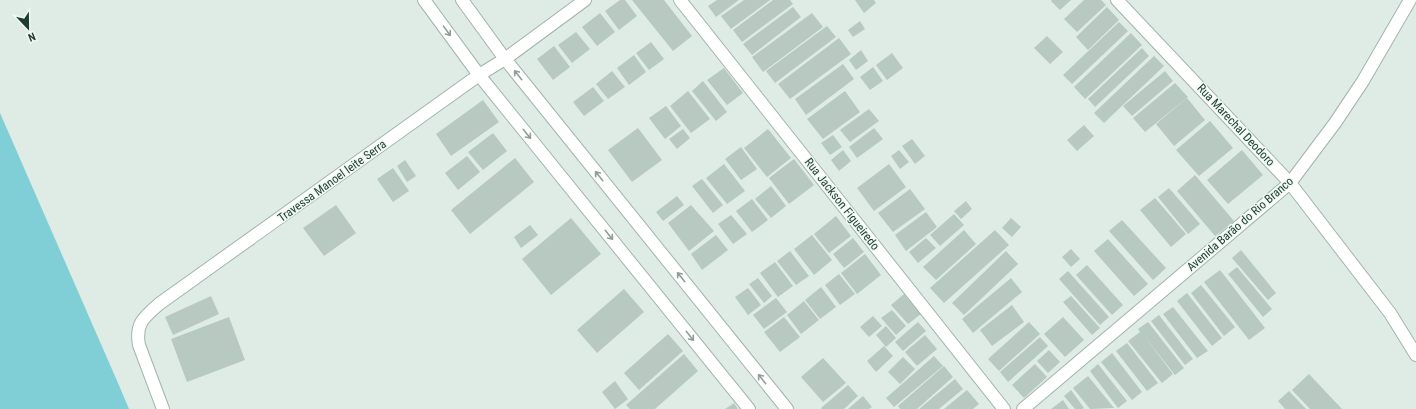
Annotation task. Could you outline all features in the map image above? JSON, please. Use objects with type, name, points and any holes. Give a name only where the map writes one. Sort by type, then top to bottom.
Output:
[{"type":"street","points":[[424,0],[480,75],[749,409]]},
{"type":"street","points":[[462,0],[505,59],[787,409]]},
{"type":"street","name":"Travessa Manoel leite Serra","points":[[163,409],[144,362],[139,345],[137,334],[145,316],[159,304],[480,75],[505,59],[585,0]]},
{"type":"street","name":"Rua Jackson Figueiredo","points":[[680,0],[1004,409]]},
{"type":"street","name":"Rua Marechal Deodoro","points":[[1117,0],[1290,183],[1390,313],[1416,354]]},
{"type":"street","name":"Avenida Barão do Rio Branco","points":[[1023,409],[1290,183],[1363,81],[1410,0]]},
{"type":"water","points":[[0,113],[118,383],[129,409],[0,409]]},
{"type":"building","points":[[620,0],[625,0],[637,16],[619,30],[605,11]]},
{"type":"building","points":[[632,0],[664,0],[692,36],[673,51]]},
{"type":"building","points":[[717,0],[739,0],[716,17],[708,6]]},
{"type":"building","points":[[744,0],[770,0],[731,29],[721,16]]},
{"type":"building","points":[[773,0],[790,0],[793,4],[742,42],[733,30]]},
{"type":"building","points":[[855,0],[874,0],[876,3],[864,13]]},
{"type":"building","points":[[1071,0],[1060,10],[1051,1]]},
{"type":"building","points":[[1084,0],[1101,0],[1106,5],[1077,32],[1064,19]]},
{"type":"building","points":[[793,7],[801,17],[752,55],[743,44]]},
{"type":"building","points":[[1107,7],[1119,20],[1088,50],[1076,37]]},
{"type":"building","points":[[600,13],[615,32],[597,46],[582,27]]},
{"type":"building","points":[[812,13],[823,27],[763,72],[752,57]]},
{"type":"building","points":[[860,21],[865,29],[853,37],[848,30]]},
{"type":"building","points":[[1119,22],[1128,31],[1072,84],[1063,75]]},
{"type":"building","points":[[827,26],[836,37],[775,83],[766,71]]},
{"type":"building","points":[[576,32],[590,49],[572,63],[558,45]]},
{"type":"building","points":[[1131,33],[1142,45],[1085,99],[1074,87]]},
{"type":"building","points":[[1047,36],[1063,52],[1050,64],[1034,48]]},
{"type":"building","points":[[839,38],[851,54],[790,99],[778,84]]},
{"type":"building","points":[[651,42],[664,59],[649,70],[636,53]]},
{"type":"building","points":[[554,46],[570,67],[553,80],[537,59]]},
{"type":"building","points":[[1142,48],[1149,56],[1095,107],[1088,99]]},
{"type":"building","points":[[861,50],[868,61],[856,70],[849,60]]},
{"type":"building","points":[[892,53],[903,68],[887,80],[876,65]]},
{"type":"building","points":[[634,55],[646,72],[629,85],[617,68]]},
{"type":"building","points":[[1154,56],[1164,66],[1104,123],[1094,113]]},
{"type":"building","points":[[843,64],[854,79],[806,115],[795,99]]},
{"type":"building","points":[[873,67],[883,81],[870,90],[860,77]]},
{"type":"building","points":[[724,68],[743,93],[727,105],[707,80]]},
{"type":"building","points":[[612,71],[625,87],[608,99],[596,84]]},
{"type":"building","points":[[1165,71],[1173,81],[1132,116],[1123,106]]},
{"type":"building","points":[[703,81],[727,112],[716,121],[692,91]]},
{"type":"building","points":[[1175,83],[1188,97],[1145,132],[1133,118]]},
{"type":"building","points":[[593,87],[604,101],[584,116],[573,102]]},
{"type":"building","points":[[688,91],[710,119],[691,133],[670,106]]},
{"type":"building","points":[[845,91],[860,112],[823,139],[807,119]]},
{"type":"building","points":[[1187,98],[1205,120],[1174,146],[1156,124]]},
{"type":"building","points":[[483,100],[499,122],[451,156],[436,134]]},
{"type":"building","points":[[666,106],[681,126],[665,139],[649,118]]},
{"type":"building","points":[[869,109],[879,121],[850,142],[840,130]]},
{"type":"building","points":[[1210,121],[1233,148],[1199,176],[1176,150]]},
{"type":"building","points":[[1084,125],[1094,136],[1077,151],[1067,140]]},
{"type":"building","points":[[638,128],[662,160],[632,182],[608,150]]},
{"type":"building","points":[[874,128],[883,139],[857,158],[849,147]]},
{"type":"building","points":[[683,129],[690,138],[677,149],[669,139]]},
{"type":"building","points":[[768,129],[791,158],[767,177],[744,148]]},
{"type":"building","points":[[493,133],[507,151],[483,170],[468,152]]},
{"type":"building","points":[[833,135],[842,147],[830,155],[821,143]]},
{"type":"building","points":[[912,139],[925,156],[915,164],[902,146]]},
{"type":"building","points":[[741,147],[757,169],[741,180],[725,159]]},
{"type":"building","points":[[843,150],[851,161],[839,171],[831,160]]},
{"type":"building","points":[[899,150],[909,162],[900,169],[891,156]]},
{"type":"building","points":[[1242,150],[1263,175],[1228,204],[1207,180]]},
{"type":"building","points":[[467,156],[480,172],[458,190],[445,173]]},
{"type":"building","points":[[515,158],[534,182],[470,234],[451,210]]},
{"type":"building","points":[[794,159],[814,185],[789,204],[769,178]]},
{"type":"building","points":[[405,160],[416,176],[407,182],[397,166]]},
{"type":"building","points":[[724,164],[745,191],[727,204],[706,178]]},
{"type":"building","points":[[889,164],[906,187],[874,211],[857,188]]},
{"type":"building","points":[[393,168],[409,191],[393,202],[377,179]]},
{"type":"building","points":[[1195,175],[1234,221],[1215,236],[1177,191]]},
{"type":"building","points":[[702,179],[723,205],[713,213],[692,186]]},
{"type":"building","points":[[771,186],[786,206],[771,218],[755,199]]},
{"type":"building","points":[[1169,188],[1200,224],[1188,234],[1158,197]]},
{"type":"building","points":[[910,189],[925,209],[893,232],[878,213]]},
{"type":"building","points":[[677,196],[684,205],[663,221],[656,212]]},
{"type":"building","points":[[1155,198],[1186,234],[1171,247],[1140,210]]},
{"type":"building","points":[[752,199],[768,220],[752,232],[736,211]]},
{"type":"building","points":[[966,201],[972,209],[961,219],[954,211]]},
{"type":"building","points":[[336,205],[356,233],[324,256],[303,228]]},
{"type":"building","points":[[691,205],[714,231],[689,251],[668,223]]},
{"type":"building","points":[[926,212],[937,227],[906,251],[895,235]]},
{"type":"building","points":[[954,214],[964,225],[940,246],[930,235]]},
{"type":"building","points":[[731,215],[747,234],[733,244],[718,224]]},
{"type":"building","points":[[836,216],[851,236],[829,253],[814,234]]},
{"type":"building","points":[[571,218],[601,254],[551,295],[522,259]]},
{"type":"building","points":[[1011,218],[1021,227],[1012,237],[1002,228]]},
{"type":"building","points":[[1122,220],[1166,268],[1153,280],[1109,231]]},
{"type":"building","points":[[530,225],[538,235],[521,248],[514,237]]},
{"type":"building","points":[[964,230],[976,244],[936,280],[923,267]]},
{"type":"building","points":[[995,230],[1009,245],[944,303],[930,288]]},
{"type":"building","points":[[716,235],[728,250],[702,270],[691,254]]},
{"type":"building","points":[[812,235],[832,260],[814,275],[794,249]]},
{"type":"building","points":[[853,238],[864,252],[844,268],[833,254]]},
{"type":"building","points":[[926,238],[936,248],[918,263],[909,252]]},
{"type":"building","points":[[1108,239],[1148,284],[1134,296],[1094,251]]},
{"type":"building","points":[[1071,249],[1080,259],[1071,267],[1062,257]]},
{"type":"building","points":[[1241,250],[1276,293],[1268,300],[1232,258]]},
{"type":"building","points":[[790,251],[809,276],[796,285],[777,261]]},
{"type":"building","points":[[1006,251],[1018,264],[964,315],[952,303]]},
{"type":"building","points":[[865,254],[881,275],[857,294],[841,273]]},
{"type":"building","points":[[775,262],[793,286],[778,297],[760,273]]},
{"type":"building","points":[[1087,265],[1123,305],[1112,315],[1076,275]]},
{"type":"building","points":[[1237,267],[1272,309],[1263,317],[1228,274]]},
{"type":"building","points":[[1220,270],[1265,328],[1249,340],[1204,282]]},
{"type":"building","points":[[1068,271],[1109,317],[1100,325],[1059,279]]},
{"type":"building","points":[[839,274],[855,294],[840,305],[825,285]]},
{"type":"building","points":[[758,278],[772,296],[764,303],[749,284]]},
{"type":"building","points":[[1011,278],[1022,292],[973,333],[962,319]]},
{"type":"building","points":[[1201,285],[1235,327],[1224,336],[1191,293]]},
{"type":"building","points":[[821,287],[836,307],[820,319],[805,300]]},
{"type":"building","points":[[748,288],[761,305],[748,315],[735,297]]},
{"type":"building","points":[[624,289],[644,312],[597,353],[577,330]]},
{"type":"building","points":[[1187,293],[1222,338],[1212,346],[1177,301]]},
{"type":"building","points":[[904,294],[921,314],[908,324],[891,305]]},
{"type":"building","points":[[211,296],[219,314],[173,335],[165,317]]},
{"type":"building","points":[[1071,296],[1100,328],[1092,335],[1063,302]]},
{"type":"building","points":[[776,298],[787,312],[764,329],[753,315]]},
{"type":"building","points":[[804,301],[819,320],[801,334],[787,315]]},
{"type":"building","points":[[1012,305],[1024,322],[992,346],[980,330]]},
{"type":"building","points":[[1173,307],[1208,351],[1197,358],[1163,314]]},
{"type":"building","points":[[892,310],[906,326],[896,335],[881,318]]},
{"type":"building","points":[[1159,315],[1193,359],[1185,365],[1151,321]]},
{"type":"building","points":[[873,316],[882,326],[869,337],[860,327]]},
{"type":"building","points":[[229,317],[245,360],[187,382],[171,339]]},
{"type":"building","points":[[784,317],[800,337],[780,352],[764,332]]},
{"type":"building","points":[[1063,317],[1084,340],[1065,357],[1044,334]]},
{"type":"building","points":[[918,322],[926,331],[903,351],[895,342]]},
{"type":"building","points":[[1029,322],[1040,334],[999,371],[988,359]]},
{"type":"building","points":[[1148,322],[1184,368],[1175,375],[1144,336],[1173,374],[1162,383],[1128,341],[1140,332],[1138,329]]},
{"type":"building","points":[[886,326],[896,338],[886,347],[876,335]]},
{"type":"building","points":[[668,334],[683,351],[639,390],[624,373]]},
{"type":"building","points":[[925,335],[937,349],[917,366],[905,352]]},
{"type":"building","points":[[1040,337],[1048,346],[1008,382],[1000,372]]},
{"type":"building","points":[[1127,343],[1158,383],[1147,391],[1116,351]]},
{"type":"building","points":[[884,346],[893,356],[876,372],[867,361]]},
{"type":"building","points":[[1049,350],[1060,362],[1048,373],[1037,361]]},
{"type":"building","points":[[1112,353],[1142,392],[1132,400],[1101,362]]},
{"type":"building","points":[[684,354],[698,371],[655,409],[630,409],[626,405]]},
{"type":"building","points":[[934,356],[943,366],[894,407],[886,398]]},
{"type":"building","points":[[903,357],[915,369],[900,384],[888,372]]},
{"type":"building","points":[[823,358],[846,383],[823,402],[801,377]]},
{"type":"building","points":[[1035,364],[1047,377],[1024,398],[1012,385]]},
{"type":"building","points":[[1098,364],[1127,401],[1118,408],[1090,371]]},
{"type":"building","points":[[944,366],[953,377],[917,409],[900,409],[898,406]]},
{"type":"building","points":[[1309,374],[1342,409],[1310,409],[1292,390]]},
{"type":"building","points":[[1088,376],[1114,408],[1090,409],[1073,388]]},
{"type":"building","points":[[955,379],[963,389],[939,409],[919,409]]},
{"type":"building","points":[[615,381],[628,399],[615,409],[602,392]]},
{"type":"building","points":[[848,385],[858,396],[844,409],[821,408]]},
{"type":"building","points":[[967,390],[979,404],[973,409],[944,409]]},
{"type":"building","points":[[1071,390],[1084,408],[1075,409],[1064,396]]},
{"type":"building","points":[[1289,391],[1306,409],[1285,409],[1278,401]]},
{"type":"building","points":[[863,396],[872,407],[869,409],[848,409]]},
{"type":"building","points":[[1063,400],[1069,409],[1051,409]]},
{"type":"building","points":[[734,403],[738,409],[725,409]]}]
